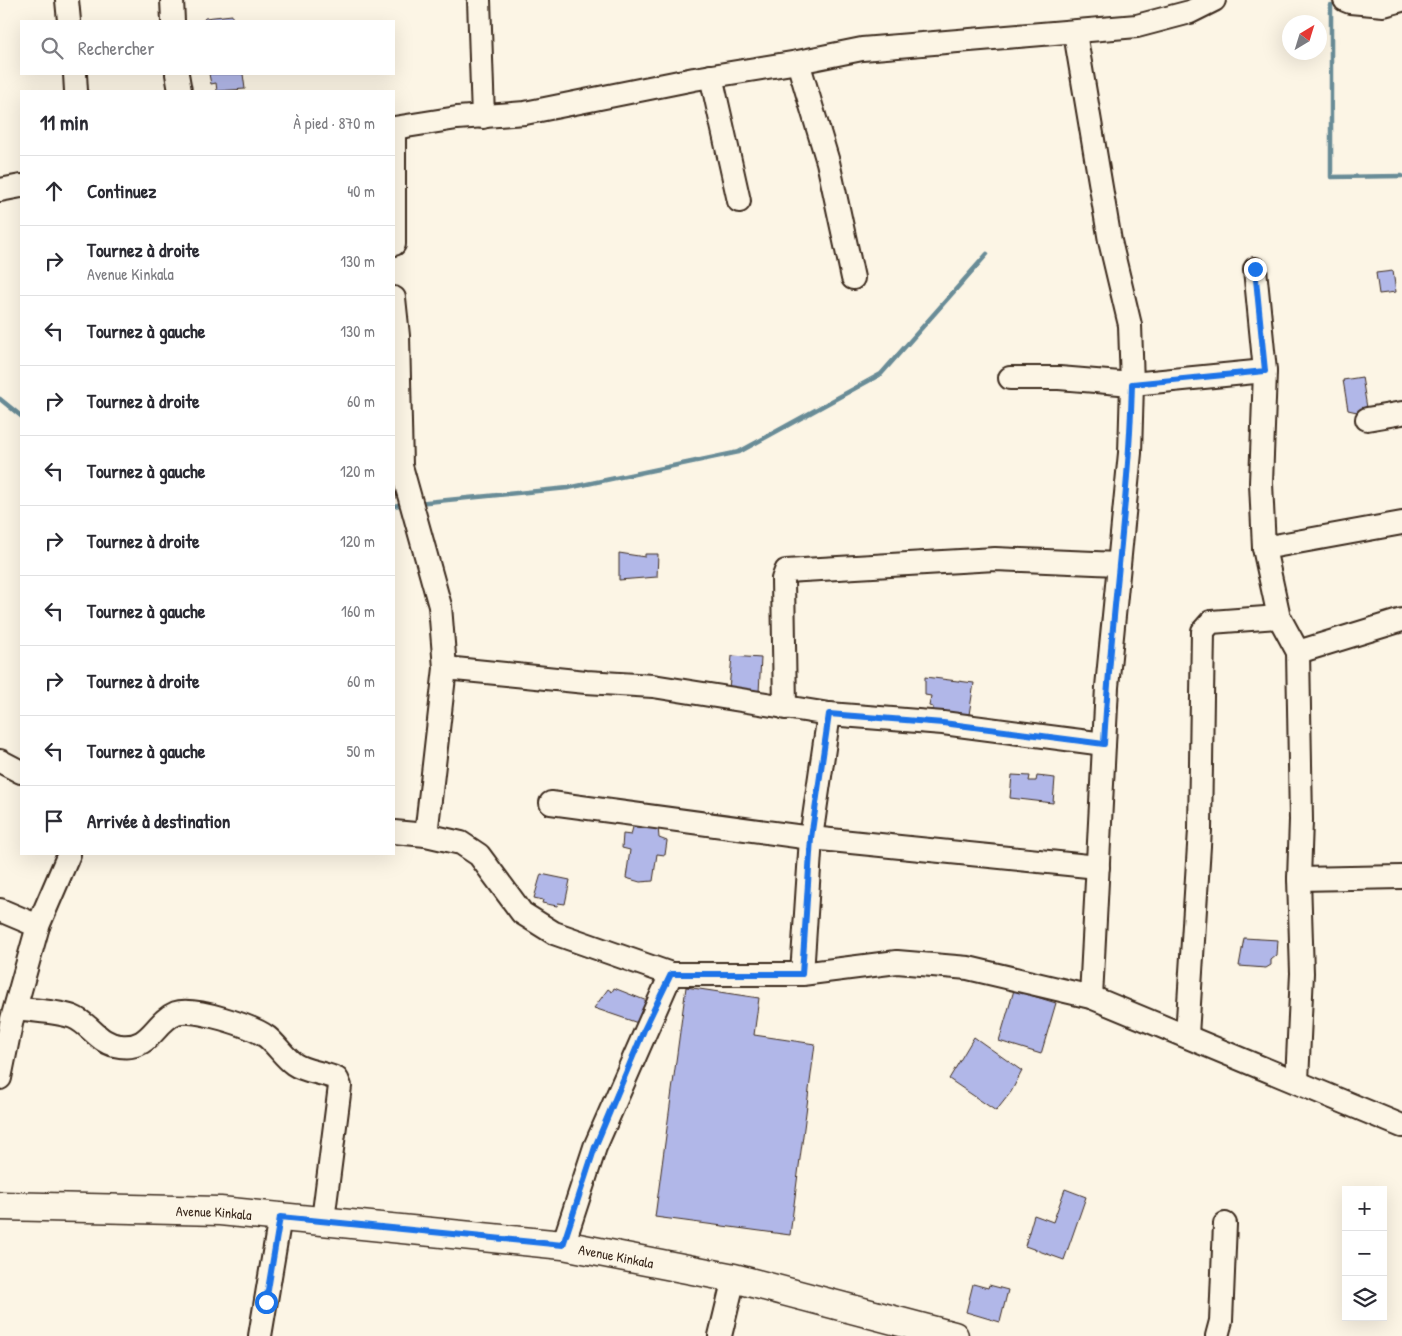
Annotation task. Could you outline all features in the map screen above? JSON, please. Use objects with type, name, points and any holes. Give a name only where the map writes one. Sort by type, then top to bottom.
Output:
[{"type":"main road","name":"Avenue Kinkala","points":[[0,1206],[220,1211],[563,1245],[734,1278],[954,1336]]},
{"type":"street","points":[[67,0],[69,20]]},
{"type":"street","points":[[172,0],[174,20]]},
{"type":"street","points":[[479,0],[483,118]]},
{"type":"street","points":[[395,128],[457,118],[483,118],[525,113],[711,76],[798,62],[862,49],[1036,34],[1075,33],[1137,26],[1190,12],[1214,0]]},
{"type":"street","points":[[1346,0],[1350,2],[1384,4],[1402,0]]},
{"type":"street","points":[[1075,33],[1110,241],[1130,325],[1132,384],[1130,453],[1118,564],[1104,744],[1091,996]]},
{"type":"street","points":[[798,62],[828,162],[853,278]]},
{"type":"street","points":[[74,75],[76,90]]},
{"type":"street","points":[[177,75],[180,90]]},
{"type":"street","points":[[711,76],[738,202]]},
{"type":"street","points":[[0,190],[20,186]]},
{"type":"street","points":[[1255,269],[1265,371],[1262,483],[1264,548],[1278,617],[1298,652],[1302,820],[1299,879],[1302,973],[1296,1081]]},
{"type":"street","points":[[395,317],[402,466],[440,606],[445,668],[426,835]]},
{"type":"street","points":[[1010,378],[1059,378],[1132,384],[1265,371]]},
{"type":"street","points":[[1367,419],[1402,413]]},
{"type":"street","points":[[1264,548],[1402,523]]},
{"type":"street","points":[[785,708],[783,578],[786,571],[995,559],[1118,564]]},
{"type":"street","points":[[1187,1035],[1200,830],[1203,631],[1211,622],[1278,617]]},
{"type":"street","points":[[1298,652],[1402,620]]},
{"type":"street","points":[[445,668],[586,682],[653,686],[829,714],[943,723],[1104,744]]},
{"type":"street","points":[[802,974],[811,838],[829,714]]},
{"type":"street","points":[[0,761],[20,771]]},
{"type":"street","points":[[551,803],[811,838],[1098,867]]},
{"type":"street","points":[[395,832],[426,835],[461,843],[479,855],[522,913],[554,933],[671,974],[802,974],[897,962],[968,968],[1091,996],[1402,1126]]},
{"type":"street","points":[[0,1078],[9,1014],[38,926],[69,855]]},
{"type":"street","points":[[1299,879],[1402,876]]},
{"type":"street","points":[[0,910],[38,926]]},
{"type":"street","points":[[563,1245],[595,1147],[644,1030],[671,974]]},
{"type":"street","points":[[9,1014],[71,1016],[86,1024],[95,1035],[106,1042],[118,1046],[134,1047],[149,1039],[176,1014],[185,1012],[201,1014],[248,1027],[267,1037],[295,1065],[337,1079],[340,1086],[323,1220]]},
{"type":"street","points":[[260,1336],[280,1217]]},
{"type":"street","points":[[1217,1336],[1221,1321],[1225,1224]]},
{"type":"street","points":[[720,1336],[734,1278]]},
{"type":"building","points":[[232,15],[232,20],[204,20],[205,18]]},
{"type":"building","points":[[209,75],[243,75],[245,89],[217,90],[216,83],[211,84]]},
{"type":"building","points":[[1393,271],[1396,292],[1379,294],[1376,273]]},
{"type":"building","points":[[1362,377],[1367,408],[1357,412],[1348,410],[1343,380]]},
{"type":"building","points":[[619,553],[645,557],[645,554],[658,554],[657,577],[619,580]]},
{"type":"building","points":[[732,656],[761,658],[759,692],[729,689]]},
{"type":"building","points":[[925,677],[974,683],[968,721],[933,715],[933,707],[929,706],[931,696],[925,695]]},
{"type":"building","points":[[1012,775],[1030,776],[1029,781],[1036,781],[1037,776],[1055,778],[1053,803],[1010,798]]},
{"type":"building","points":[[634,823],[658,827],[659,838],[667,841],[665,855],[657,854],[653,881],[640,882],[626,878],[630,850],[622,848],[623,834],[631,835]]},
{"type":"building","points":[[541,874],[570,880],[565,904],[558,903],[557,906],[542,903],[543,900],[534,898]]},
{"type":"building","points":[[1244,938],[1278,940],[1277,955],[1271,960],[1271,965],[1266,968],[1239,966]]},
{"type":"building","points":[[686,987],[759,998],[754,1035],[815,1044],[790,1235],[655,1217]]},
{"type":"building","points":[[614,988],[647,1001],[638,1023],[594,1008],[608,989],[612,992]]},
{"type":"building","points":[[1014,990],[1056,1003],[1041,1054],[999,1041]]},
{"type":"building","points":[[974,1037],[1022,1071],[1011,1092],[996,1111],[949,1079]]},
{"type":"building","points":[[1065,1189],[1086,1197],[1064,1260],[1025,1246],[1034,1215],[1053,1222]]},
{"type":"building","points":[[973,1284],[988,1288],[989,1285],[1008,1290],[1000,1322],[966,1312]]},
{"type":"waterway","points":[[1331,5],[1331,177],[1402,176]]},
{"type":"waterway","points":[[417,503],[568,488],[739,452],[881,374],[987,254]]},
{"type":"waterway","points":[[0,399],[20,415]]},
{"type":"waterway","points":[[395,506],[404,504]]},
{"type":"route","points":[[266,1302],[280,1217],[563,1245],[595,1147],[644,1030],[671,974],[802,974],[811,838],[819,772],[829,714],[943,723],[1104,744],[1106,686],[1130,453],[1132,384],[1265,371],[1264,346],[1256,295],[1255,269]]}]
